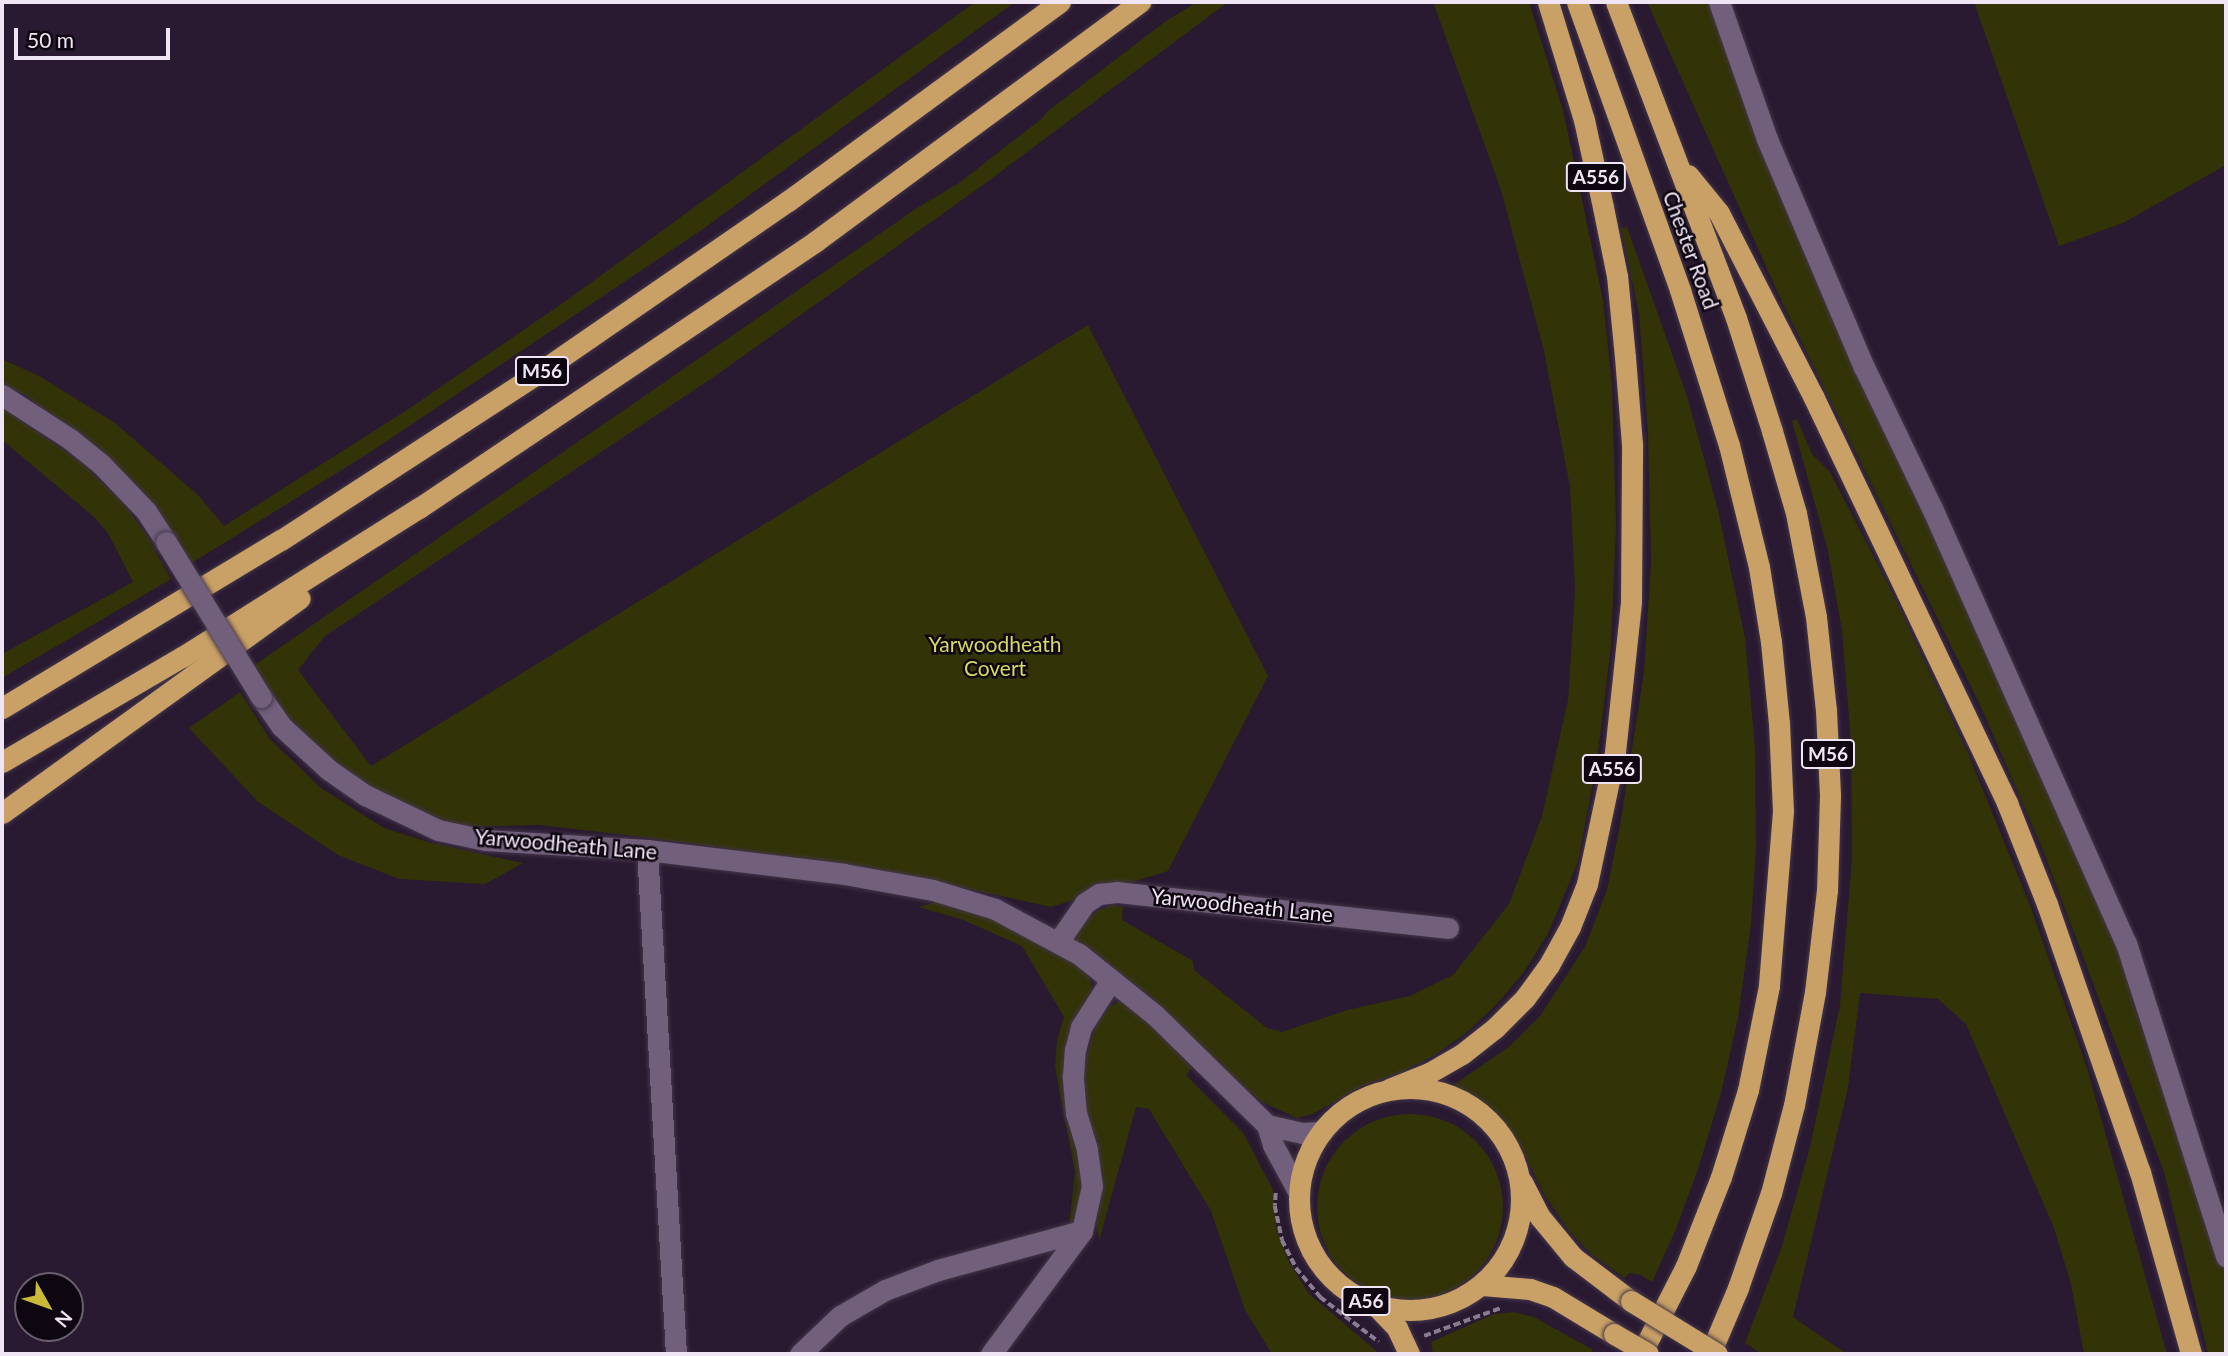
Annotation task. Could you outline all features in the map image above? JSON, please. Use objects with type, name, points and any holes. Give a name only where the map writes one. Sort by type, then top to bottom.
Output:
[{"type":"highway","name":"M56","points":[[2,708],[281,540],[537,374],[778,208],[1060,2]]},
{"type":"highway","name":"M56","points":[[2,762],[182,657],[419,508],[816,241],[1140,2]]},
{"type":"highway","name":"A556","points":[[1389,1089],[1429,1073],[1462,1054],[1495,1028],[1525,998],[1549,965],[1570,926],[1587,884],[1615,752],[1631,590],[1632,444],[1625,357],[1616,276],[1584,120],[1548,2]]},
{"type":"highway","name":"Chester Road","points":[[1577,2],[1708,372],[1748,517]]},
{"type":"highway","name":"Chester Road","points":[[1616,2],[1675,160]]},
{"type":"highway","name":"M56","points":[[1675,160],[1736,318],[1796,513],[1816,617],[1826,710],[1830,796],[1827,890],[1815,992],[1794,1105],[1771,1193],[1738,1288],[1710,1354]]},
{"type":"highway","points":[[1675,160],[1719,214],[1759,291],[1905,583],[2007,803],[2047,904],[2140,1172],[2191,1354]]},
{"type":"highway","points":[[2,813],[229,652],[419,508]]},
{"type":"highway","name":"M56","points":[[1641,1354],[1686,1266],[1721,1177],[1748,1090],[1769,986],[1783,811],[1772,642],[1748,517]]},
{"type":"highway","name":"A56","points":[[1517,1167],[1520,1202],[1516,1229],[1507,1252],[1482,1285],[1444,1305],[1396,1311],[1377,1307],[1348,1293],[1324,1272],[1307,1244],[1299,1213],[1299,1193],[1309,1150],[1329,1122],[1357,1101],[1389,1089],[1422,1088],[1454,1096],[1481,1113],[1503,1138],[1517,1167],[1527,1194],[1559,1241],[1590,1273],[1717,1354]]},
{"type":"highway","points":[[1482,1285],[1530,1289],[1553,1297],[1648,1354]]},
{"type":"highway","points":[[1377,1307],[1417,1349]]},
{"type":"street","points":[[1719,2],[1767,139],[1864,367],[1932,508],[2126,943],[2226,1256]]},
{"type":"street","name":"Yarwoodheath Lane","points":[[2,396],[59,432],[101,464],[146,511],[281,726],[329,770],[365,795],[438,830],[485,840],[647,850],[844,874],[933,890],[995,909],[1058,942],[1155,1015],[1267,1125],[1273,1145],[1299,1193]]},
{"type":"street","points":[[647,850],[676,1354]]},
{"type":"street","name":"Yarwoodheath Lane","points":[[1058,942],[1085,903],[1099,894],[1117,892],[1448,928]]},
{"type":"street","points":[[991,1354],[1082,1231],[1092,1186],[1087,1149],[1076,1114],[1073,1076],[1075,1050],[1081,1027],[1111,980]]},
{"type":"street","points":[[1267,1125],[1302,1133],[1322,1132]]},
{"type":"street","points":[[800,1354],[839,1316],[886,1290],[938,1270],[1082,1231]]},
{"type":"path","points":[[1276,1186],[1275,1206],[1282,1240],[1296,1268],[1320,1297],[1381,1345]]},
{"type":"path","points":[[1417,1349],[1423,1335],[1508,1307]]},
{"type":"green space","points":[[975,2],[1015,2],[703,229],[369,453],[187,566],[61,427],[27,396],[2,384],[2,359],[39,376],[115,423],[198,495],[224,526],[407,410],[570,298]]},
{"type":"green space","name":"Yarwoodheath Covert","points":[[1197,2],[1228,2],[983,185],[718,374],[325,636],[298,670],[371,766],[1088,325],[1268,676],[1168,871],[1051,907],[886,871],[651,838],[539,825],[467,827],[415,814],[362,788],[301,736],[250,668],[920,206],[959,183],[1166,21]]},
{"type":"green space","points":[[1433,2],[1529,2],[1563,110],[1603,300],[1612,386],[1616,526],[1611,646],[1597,761],[1578,862],[1548,934],[1524,972],[1496,1005],[1466,1033],[1435,1055],[1400,1073],[1360,1087],[1313,1114],[1297,1118],[1262,1102],[1239,1084],[1149,995],[1073,940],[1083,922],[1098,911],[1111,905],[1123,907],[1122,920],[1193,961],[1194,970],[1267,1028],[1282,1032],[1347,1010],[1410,996],[1453,975],[1509,904],[1542,816],[1568,700],[1575,589],[1570,487],[1544,351],[1501,190]]},
{"type":"green space","points":[[1647,2],[1716,2],[2139,994],[2131,998],[2226,1266],[2226,1354],[2210,1354],[2207,1350],[2164,1172],[2042,848],[1980,705],[1781,300]]},
{"type":"green space","points":[[1974,2],[2226,2],[2226,165],[2123,223],[2059,246]]},
{"type":"green space","points":[[1627,227],[1687,396],[1718,510],[1745,638],[1755,747],[1756,847],[1751,924],[1738,1018],[1721,1093],[1698,1169],[1676,1229],[1652,1282],[1641,1275],[1629,1273],[1625,1278],[1591,1254],[1568,1230],[1545,1196],[1518,1141],[1496,1114],[1475,1098],[1452,1086],[1510,1046],[1540,1016],[1585,947],[1607,890],[1644,672],[1651,562],[1648,434],[1639,314],[1621,228]]},
{"type":"green space","points":[[2,408],[78,460],[121,501],[146,534],[171,579],[2,678],[2,654],[133,582],[108,533],[94,517],[2,440]]},
{"type":"green space","points":[[1797,419],[1812,454],[1830,472],[1892,592],[1967,751],[2030,905],[2087,1068],[2167,1354],[2084,1354],[2071,1284],[2054,1228],[1966,1024],[1938,999],[1860,993],[1848,1088],[1793,1317],[1847,1354],[1762,1354],[1745,1343],[1782,1246],[1810,1147],[1840,1005],[1852,859],[1851,742],[1842,631],[1828,551],[1792,421]]},
{"type":"green space","points":[[240,692],[270,739],[321,788],[384,828],[428,842],[523,863],[485,884],[399,879],[338,855],[258,802],[189,728]]},
{"type":"green space","points":[[937,902],[976,912],[1046,941],[1089,974],[1093,994],[1072,1043],[1089,1184],[1081,1224],[1069,1226],[1075,1172],[1055,1067],[1057,1040],[1064,1017],[1022,946],[961,919],[918,907]]},
{"type":"green space","points":[[1126,1002],[1150,1022],[1192,1068],[1186,1075],[1244,1134],[1273,1190],[1277,1231],[1289,1262],[1309,1294],[1380,1354],[1272,1354],[1245,1310],[1211,1211],[1149,1109],[1136,1107],[1099,1241],[1096,1220],[1103,1175],[1083,1107],[1081,1073],[1096,1025],[1110,1006]]},
{"type":"green space","points":[[1410,1114],[1446,1121],[1476,1141],[1496,1171],[1503,1207],[1496,1243],[1476,1273],[1446,1293],[1410,1300],[1374,1293],[1344,1273],[1324,1243],[1317,1207],[1324,1171],[1344,1141],[1374,1121]]},
{"type":"green space","points":[[1514,1312],[1534,1317],[1593,1350],[1591,1354],[1433,1354],[1431,1342],[1494,1314]]}]
